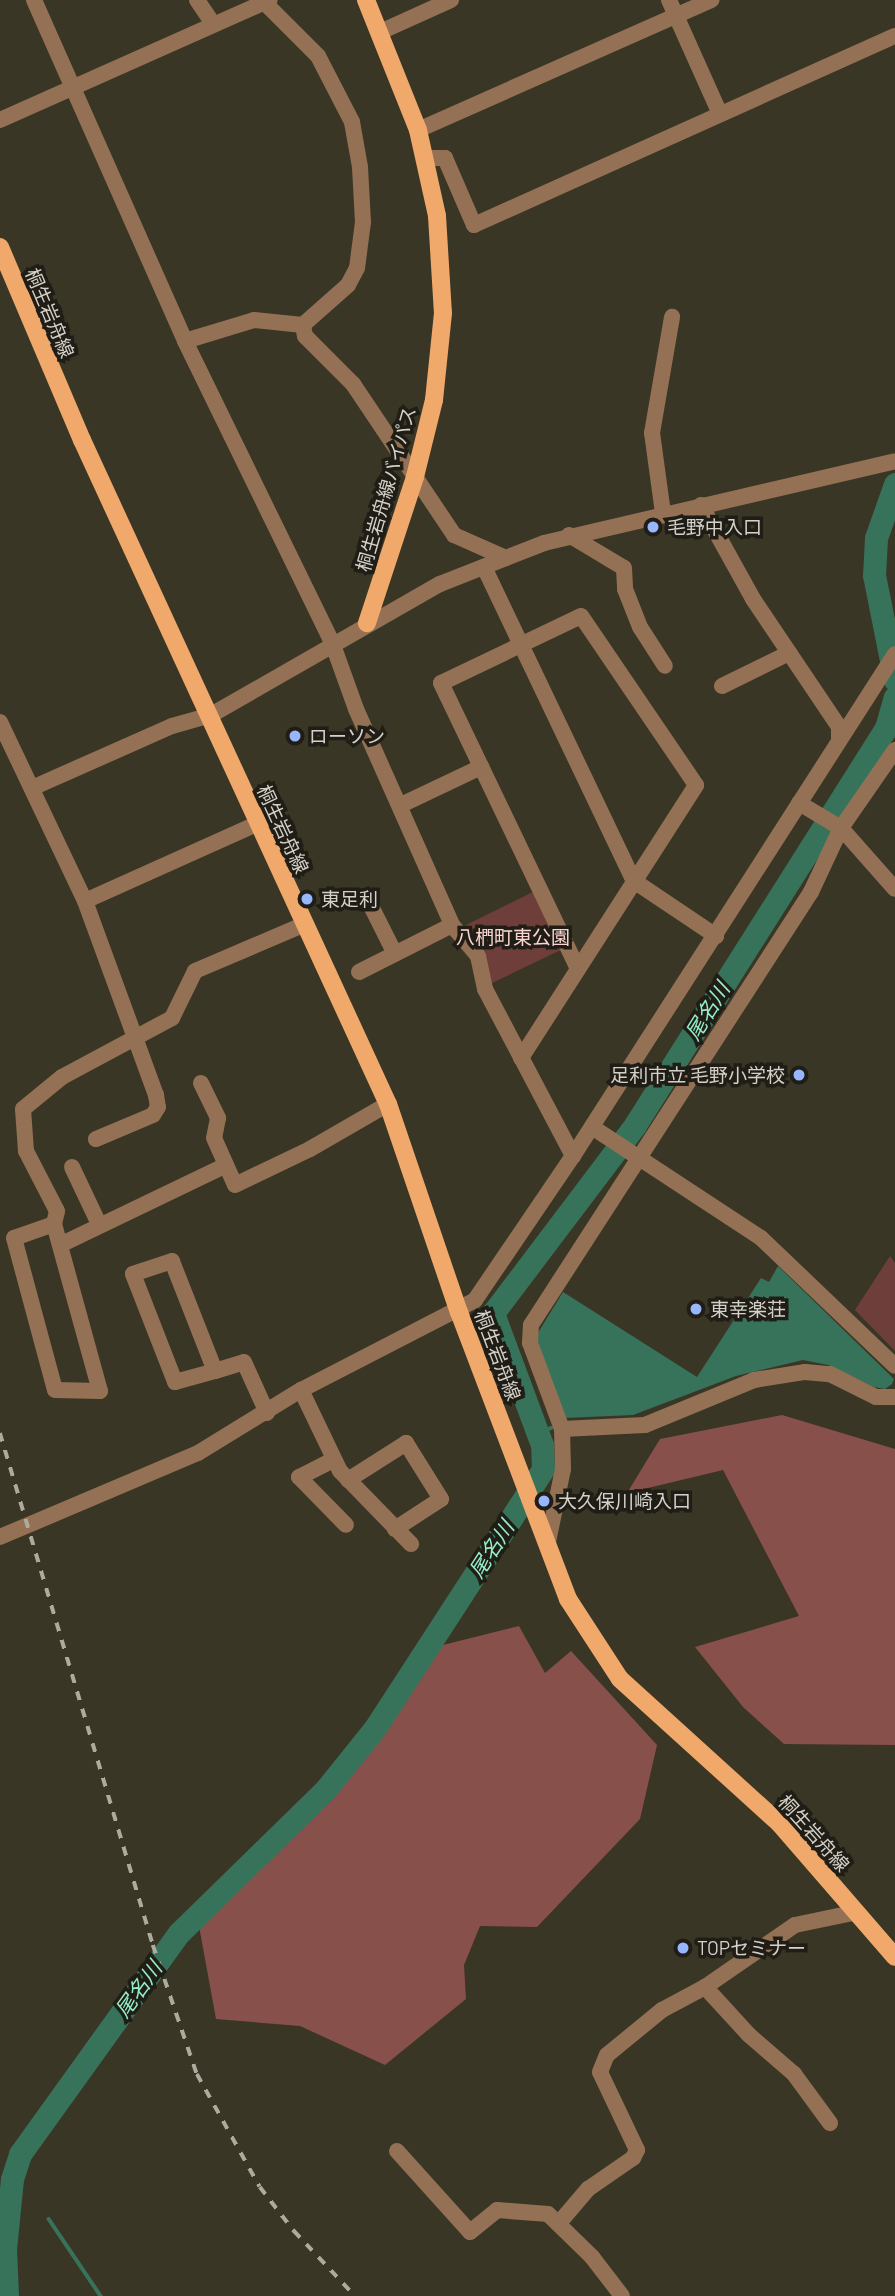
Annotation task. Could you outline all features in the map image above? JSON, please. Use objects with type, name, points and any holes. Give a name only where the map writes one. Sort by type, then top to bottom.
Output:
[{"type":"main road","name":"桐生岩舟線バイパス","points":[[366,0],[418,130],[425,158],[442,258],[443,313],[434,400],[415,477],[367,623]]},
{"type":"main road","name":"桐生岩舟線","points":[[0,247],[82,440],[211,715],[256,824],[388,1104],[459,1312],[524,1476],[568,1599],[620,1679],[779,1823],[895,1957]]},
{"type":"street","points":[[34,0],[185,341],[333,645],[356,709],[401,805],[452,925],[478,956],[485,989],[573,1156]]},
{"type":"street","points":[[197,0],[214,24]]},
{"type":"street","points":[[380,32],[451,0]]},
{"type":"street","points":[[669,0],[720,114]]},
{"type":"street","points":[[418,130],[711,0]]},
{"type":"street","points":[[0,120],[267,1],[318,56],[352,122],[360,167],[363,222],[357,268],[348,285],[303,325],[254,320],[185,341]]},
{"type":"street","points":[[425,158],[445,158],[474,225],[895,36]]},
{"type":"street","points":[[663,513],[652,433],[672,317]]},
{"type":"street","points":[[303,325],[306,336],[353,384],[454,535],[506,558]]},
{"type":"street","points":[[32,789],[172,726],[211,715],[367,623],[440,584],[506,558],[569,535],[892,462]]},
{"type":"street","points":[[701,505],[789,653],[839,727],[839,739]]},
{"type":"street","points":[[569,535],[625,568],[625,589],[640,627],[665,666]]},
{"type":"street","points":[[484,567],[634,881],[716,936]]},
{"type":"street","points":[[521,1058],[696,785],[581,616],[441,683],[578,969]]},
{"type":"street","points":[[722,686],[789,653]]},
{"type":"street","points":[[0,1537],[167,1468],[301,1390],[459,1312],[492,1280],[716,936],[806,807],[839,739],[895,654]]},
{"type":"street","points":[[2,730],[85,901],[158,1107],[153,1115],[96,1139]]},
{"type":"street","points":[[548,1542],[554,1493],[563,1469],[562,1429],[530,1343],[530,1325],[633,1153],[811,892],[838,827],[895,750]]},
{"type":"street","points":[[401,805],[481,767]]},
{"type":"street","points":[[806,807],[838,827],[895,889]]},
{"type":"street","points":[[85,901],[256,824]]},
{"type":"street","points":[[369,902],[395,954]]},
{"type":"street","points":[[54,1224],[7,1241],[55,1390],[100,1391],[54,1224],[57,1211],[26,1151],[23,1109],[62,1077],[172,1018],[195,971],[305,925]]},
{"type":"street","points":[[359,972],[452,925]]},
{"type":"street","points":[[201,1083],[218,1118],[214,1138],[234,1185],[245,1183],[388,1104]]},
{"type":"street","points":[[592,1127],[772,1247],[895,1366]]},
{"type":"street","points":[[60,1245],[98,1222],[226,1164]]},
{"type":"street","points":[[72,1167],[98,1222]]},
{"type":"street","points":[[215,1371],[172,1261],[134,1274],[175,1382],[215,1371],[244,1362],[267,1412]]},
{"type":"street","points":[[562,1429],[645,1425],[754,1380],[805,1371],[830,1374],[876,1397],[895,1397]]},
{"type":"street","points":[[301,1390],[332,1460],[411,1545]]},
{"type":"street","points":[[348,1480],[406,1443],[442,1499],[395,1529]]},
{"type":"street","points":[[332,1460],[299,1477],[346,1525]]},
{"type":"street","points":[[559,2223],[588,2189],[633,2158],[637,2150],[600,2072],[602,2061],[662,2010],[705,1987],[795,1925],[857,1912]]},
{"type":"street","points":[[705,1987],[749,2035],[794,2074],[830,2123]]},
{"type":"street","points":[[397,2151],[470,2232],[502,2209],[543,2213],[559,2223],[622,2296]]},
{"type":"green space","name":"八椚町東公園","points":[[535,891],[563,949],[490,984],[462,927]]},
{"type":"green space","points":[[890,1256],[895,1263],[895,1351],[855,1310]]},
{"type":"shaded area","points":[[778,1266],[894,1379],[892,1384],[885,1389],[874,1387],[828,1365],[803,1360],[736,1376],[633,1415],[564,1418],[536,1336],[563,1292],[697,1377],[761,1278],[769,1282]]},
{"type":"shaded area","points":[[782,1415],[895,1449],[895,1745],[784,1744],[743,1707],[695,1647],[799,1616],[723,1470],[627,1493],[660,1439]]},
{"type":"shaded area","points":[[519,1626],[545,1673],[571,1651],[657,1745],[640,1819],[537,1927],[480,1926],[464,1965],[466,1999],[385,2065],[300,2026],[216,2019],[199,1926],[351,1768],[435,1647]]},
{"type":"waterway","name":"尾名川","points":[[895,484],[876,538],[874,575],[895,680]]},
{"type":"waterway","name":"尾名川","points":[[7,2296],[5,2249],[12,2179],[20,2154],[179,1933],[326,1789],[375,1728],[543,1469],[542,1445],[493,1313],[635,1125],[886,728],[895,697]]},
{"type":"waterway","points":[[538,1433],[551,1428]]},
{"type":"waterway","points":[[49,2219],[101,2296]]},
{"type":"waterway","name":"尾名川","points":[[0,2248],[5,2249]]},
{"type":"railway","points":[[0,1433],[153,1945],[197,2074],[260,2187],[294,2231],[355,2296]]},
{"type":"place","name":"毛野中入口","points":[[653,527]]},
{"type":"place","name":"ローソン","points":[[295,736]]},
{"type":"place","name":"東足利","points":[[307,899]]},
{"type":"place","name":"足利市立 毛野小学校","points":[[799,1075]]},
{"type":"place","name":"東幸楽荘","points":[[696,1309]]},
{"type":"place","name":"大久保川崎入口","points":[[544,1501]]},
{"type":"place","name":"TOPセミナー","points":[[683,1948]]}]
